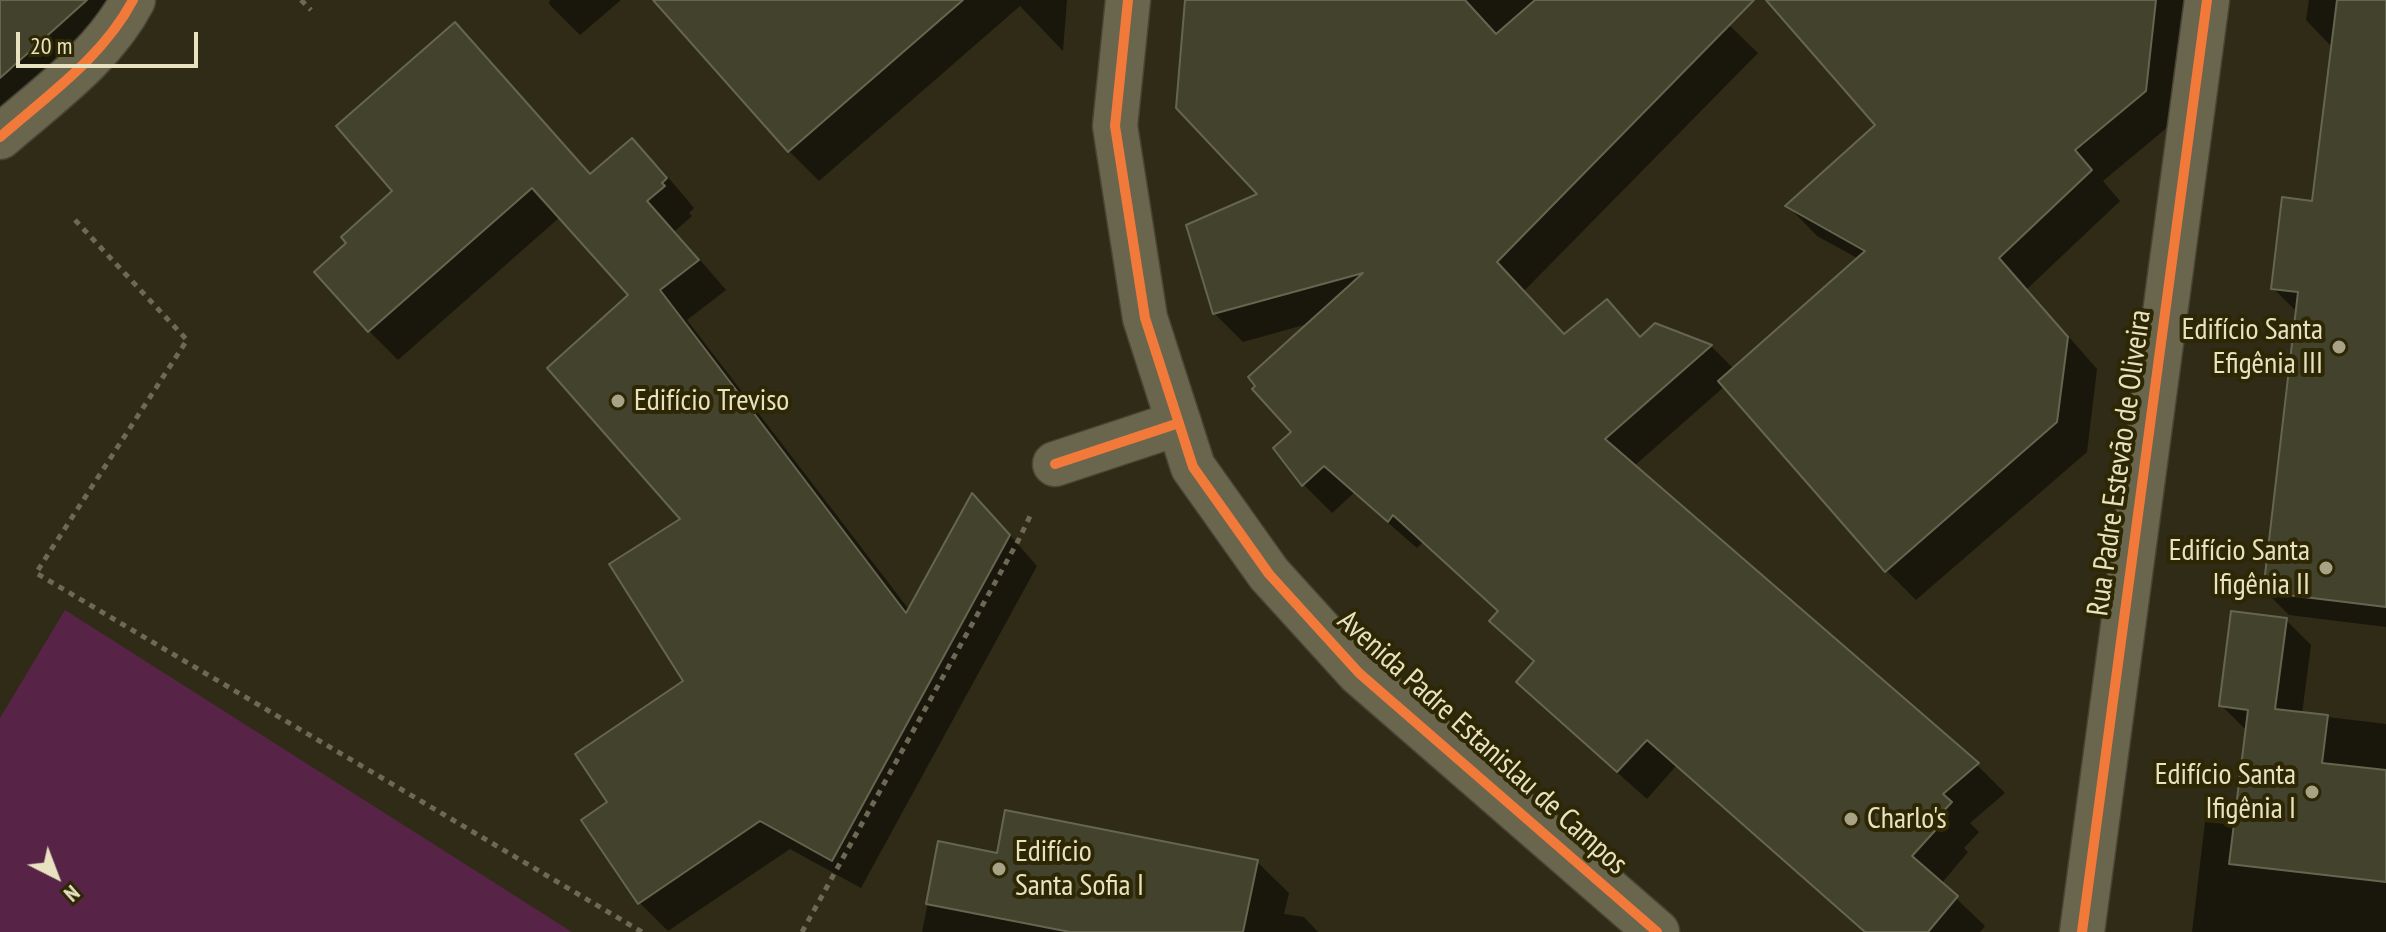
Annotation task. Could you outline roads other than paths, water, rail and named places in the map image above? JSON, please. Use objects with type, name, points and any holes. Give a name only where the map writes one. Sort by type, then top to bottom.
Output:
[{"type":"street","points":[[0,137],[99,50],[133,0]]},
{"type":"street","name":"Avenida Padre Estanislau de Campos","points":[[1128,0],[1115,126],[1145,318],[1193,467],[1269,574],[1359,673],[1657,932]]},
{"type":"street","name":"Rua Padre Estevão de Oliveira","points":[[2082,932],[2207,0]]},
{"type":"street","points":[[1055,464],[1179,423]]},
{"type":"place","name":"Edifício Santa Efigênia III","points":[[2339,347]]},
{"type":"place","name":"Edifício Treviso","points":[[618,401]]},
{"type":"place","name":"Edifício Santa Ifigênia II","points":[[2326,568]]},
{"type":"place","name":"Edifício Santa Ifigênia I","points":[[2312,792]]},
{"type":"place","name":"Charlo's","points":[[1851,819]]},
{"type":"place","name":"Edifício Santa Sofia I","points":[[999,869]]}]
